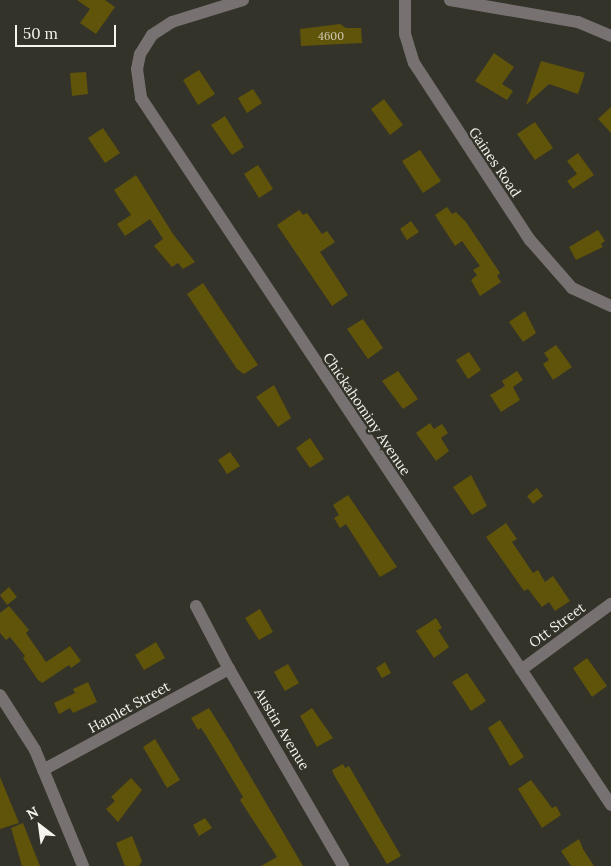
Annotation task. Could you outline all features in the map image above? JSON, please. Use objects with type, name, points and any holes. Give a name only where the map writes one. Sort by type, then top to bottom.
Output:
[{"type":"street","name":"Chickahominy Avenue","points":[[243,0],[172,22],[156,33],[144,45],[137,69],[137,84],[146,108],[611,805]]},
{"type":"street","name":"Gaines Road","points":[[405,0],[405,34],[414,63],[524,232],[550,267],[572,288],[611,306]]},
{"type":"street","points":[[450,0],[578,22],[611,36]]},
{"type":"street","name":"Ott Street","points":[[521,670],[611,604]]},
{"type":"street","name":"Austin Avenue","points":[[196,606],[229,670],[343,866]]},
{"type":"street","name":"Hamlet Street","points":[[43,770],[229,670]]},
{"type":"street","points":[[0,694],[35,750],[83,866]]},
{"type":"building","points":[[77,0],[105,0],[115,7],[96,34],[80,23],[90,9]]},
{"type":"building","points":[[340,24],[346,28],[361,28],[362,43],[301,46],[300,29]]},
{"type":"building","points":[[494,53],[514,67],[502,84],[513,91],[507,100],[475,81]]},
{"type":"building","points":[[541,61],[585,73],[578,94],[549,84],[526,105]]},
{"type":"building","points":[[199,70],[215,94],[198,105],[183,80]]},
{"type":"building","points":[[86,72],[88,94],[72,96],[70,73]]},
{"type":"building","points":[[253,89],[262,103],[247,113],[238,98]]},
{"type":"building","points":[[384,99],[403,125],[390,135],[371,109]]},
{"type":"building","points":[[611,107],[611,133],[598,119]]},
{"type":"building","points":[[225,116],[244,147],[232,155],[211,125]]},
{"type":"building","points":[[535,122],[553,148],[535,160],[517,134]]},
{"type":"building","points":[[103,128],[120,153],[105,163],[88,138]]},
{"type":"building","points":[[420,150],[441,181],[423,193],[402,161]]},
{"type":"building","points":[[578,153],[594,175],[573,189],[567,181],[577,174],[567,161]]},
{"type":"building","points":[[258,165],[273,189],[259,198],[244,174]]},
{"type":"building","points":[[136,175],[173,234],[195,262],[183,269],[178,263],[172,267],[154,246],[163,239],[150,219],[125,236],[117,224],[131,215],[114,190]]},
{"type":"building","points":[[447,207],[452,214],[456,212],[466,222],[500,273],[497,276],[501,282],[480,296],[471,280],[477,275],[473,270],[480,266],[462,241],[455,246],[435,215]]},
{"type":"building","points":[[299,210],[303,215],[307,213],[322,234],[327,231],[335,242],[320,252],[348,295],[332,306],[277,225]]},
{"type":"building","points":[[411,221],[419,232],[407,240],[400,229]]},
{"type":"building","points":[[598,230],[605,241],[601,244],[603,247],[576,260],[569,247]]},
{"type":"building","points":[[203,283],[258,365],[244,374],[237,369],[187,294]]},
{"type":"building","points":[[525,311],[536,333],[523,342],[509,322]]},
{"type":"building","points":[[363,319],[383,348],[368,359],[347,329]]},
{"type":"building","points":[[556,345],[572,367],[553,380],[543,364],[549,360],[544,353]]},
{"type":"building","points":[[469,352],[481,370],[468,379],[456,360]]},
{"type":"building","points":[[398,371],[418,399],[403,409],[382,381]]},
{"type":"building","points":[[517,371],[523,380],[513,387],[520,400],[501,412],[490,395],[505,386],[502,381]]},
{"type":"building","points":[[274,385],[291,418],[278,427],[256,397]]},
{"type":"building","points":[[430,423],[434,429],[442,424],[448,433],[441,438],[449,451],[436,461],[416,433]]},
{"type":"building","points":[[310,438],[324,459],[310,468],[296,448]]},
{"type":"building","points":[[230,452],[240,466],[227,474],[218,460]]},
{"type":"building","points":[[471,475],[487,506],[472,515],[453,487]]},
{"type":"building","points":[[537,488],[543,496],[533,504],[527,496]]},
{"type":"building","points":[[348,495],[397,567],[380,577],[346,524],[340,528],[334,518],[339,515],[333,505]]},
{"type":"building","points":[[506,523],[517,539],[512,542],[533,573],[538,570],[545,582],[553,576],[570,601],[555,611],[549,602],[542,607],[528,589],[524,591],[486,537]]},
{"type":"building","points":[[9,587],[17,597],[7,605],[0,595]]},
{"type":"building","points":[[9,606],[29,630],[26,633],[46,662],[70,646],[81,661],[71,668],[69,665],[42,683],[38,680],[23,658],[25,656],[10,637],[6,640],[0,633],[0,613]]},
{"type":"building","points":[[260,609],[273,632],[259,640],[245,618]]},
{"type":"building","points":[[436,618],[442,628],[438,630],[449,647],[434,658],[416,631]]},
{"type":"building","points":[[156,642],[165,658],[144,670],[135,655]]},
{"type":"building","points":[[587,658],[607,686],[592,697],[573,668]]},
{"type":"building","points":[[385,662],[391,673],[382,678],[376,668]]},
{"type":"building","points":[[288,664],[299,683],[285,691],[274,672]]},
{"type":"building","points":[[467,673],[486,701],[471,711],[452,682]]},
{"type":"building","points":[[88,682],[97,702],[73,713],[70,708],[59,714],[54,703],[75,693],[73,689]]},
{"type":"building","points":[[209,708],[303,866],[261,866],[277,857],[240,800],[243,797],[207,737],[201,728],[198,730],[191,718]]},
{"type":"building","points":[[312,708],[333,738],[317,747],[300,716]]},
{"type":"building","points":[[500,720],[524,757],[510,766],[488,728]]},
{"type":"building","points":[[155,739],[180,780],[167,788],[143,747]]},
{"type":"building","points":[[343,764],[345,768],[349,766],[401,856],[387,864],[334,775],[332,770]]},
{"type":"building","points":[[0,777],[19,823],[0,829]]},
{"type":"building","points":[[131,778],[142,790],[118,822],[106,809],[115,801],[111,797]]},
{"type":"building","points":[[531,780],[552,808],[556,806],[561,815],[542,828],[518,789]]},
{"type":"building","points":[[205,818],[212,828],[199,836],[193,825]]},
{"type":"building","points":[[23,823],[40,866],[22,866],[11,828]]},
{"type":"building","points":[[132,836],[142,861],[139,866],[125,866],[116,843]]},
{"type":"building","points":[[579,839],[594,866],[571,866],[561,851]]}]
